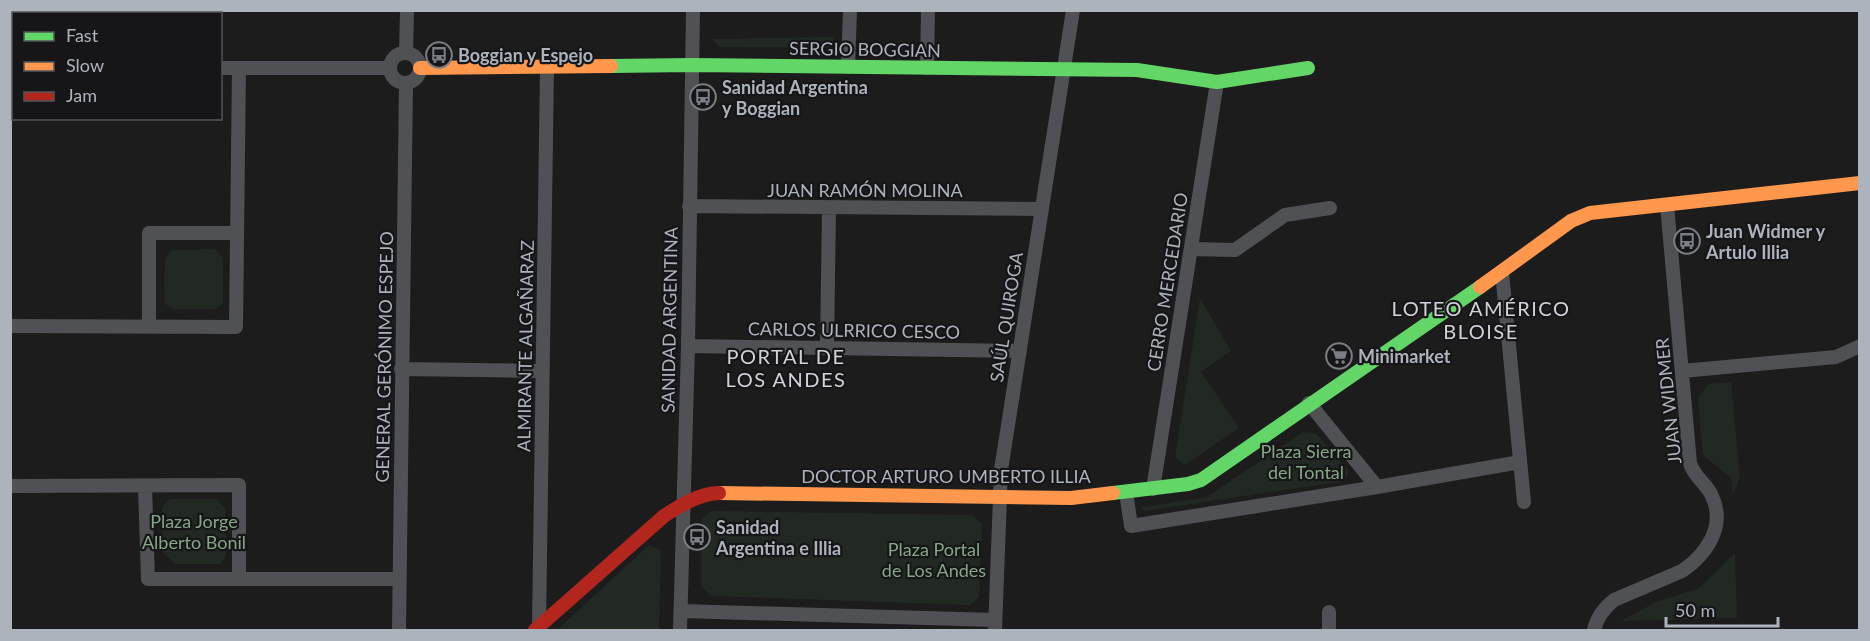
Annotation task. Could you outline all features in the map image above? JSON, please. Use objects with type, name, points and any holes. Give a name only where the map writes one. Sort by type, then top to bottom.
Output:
[{"type":"street","points":[[406,53],[407,10]]},
{"type":"street","name":"SANIDAD ARGENTINA","points":[[680,630],[688,346],[693,10]]},
{"type":"street","points":[[848,67],[850,10]]},
{"type":"street","points":[[927,68],[928,10]]},
{"type":"street","name":"SAÚL QUIROGA","points":[[995,625],[1001,470],[1073,10]]},
{"type":"street","points":[[406,53],[417,60],[420,68],[417,78],[406,83],[394,79],[390,68],[395,57],[406,53]]},
{"type":"street","name":"SERGIO BOGGIAN","points":[[420,68],[692,66],[1137,70],[1217,82],[1308,68]]},
{"type":"street","name":"ALMIRANTE ALGAÑARAZ","points":[[537,628],[547,67]]},
{"type":"street","points":[[222,68],[390,68]]},
{"type":"street","points":[[10,326],[236,327],[239,68]]},
{"type":"street","name":"CERRO MERCEDARIO","points":[[1153,489],[1217,82]]},
{"type":"street","name":"GENERAL GERÓNIMO ESPEJO","points":[[399,630],[406,83]]},
{"type":"street","name":"DOCTOR ARTURO UMBERTO ILLIA","points":[[537,628],[664,516],[684,504],[713,493],[1071,498],[1188,484],[1200,480],[1581,216],[1590,213],[1860,183]]},
{"type":"street","name":"JUAN WIDMER","points":[[1594,630],[1607,605],[1630,592],[1682,571],[1700,555],[1714,537],[1716,521],[1714,501],[1707,488],[1692,470],[1690,463],[1667,205]]},
{"type":"street","name":"JUAN RAMÓN MOLINA","points":[[689,206],[1041,209]]},
{"type":"street","points":[[827,348],[829,208]]},
{"type":"street","points":[[1191,249],[1235,250],[1285,215],[1330,208]]},
{"type":"street","points":[[149,327],[148,233],[237,233]]},
{"type":"street","points":[[1502,272],[1524,502]]},
{"type":"street","name":"CARLOS ULRRICO CESCO","points":[[688,346],[1020,351]]},
{"type":"street","points":[[1682,371],[1836,357],[1860,346]]},
{"type":"street","points":[[402,369],[543,371]]},
{"type":"street","points":[[1310,404],[1377,487]]},
{"type":"street","points":[[1126,492],[1131,526],[1520,462]]},
{"type":"street","points":[[10,486],[239,485],[239,578]]},
{"type":"street","points":[[145,486],[148,579],[399,579]]},
{"type":"street","points":[[681,611],[995,625]]},
{"type":"street","points":[[1329,612],[1329,630]]},
{"type":"green space","points":[[834,37],[833,48],[720,47],[712,39]]},
{"type":"green space","points":[[214,249],[223,258],[223,303],[216,309],[173,309],[164,303],[165,259],[172,250]]},
{"type":"green space","points":[[1200,298],[1231,351],[1201,372],[1239,428],[1185,465],[1175,457]]},
{"type":"green space","points":[[1731,382],[1740,477],[1733,495],[1731,478],[1703,455],[1698,397],[1709,384]]},
{"type":"green space","name":"Plaza Sierra del Tontal","points":[[1303,432],[1316,433],[1349,472],[1344,481],[1142,510],[1143,507],[1207,497]]},
{"type":"green space","name":"Plaza Jorge Alberto Bonil","points":[[170,499],[216,499],[225,508],[226,556],[220,564],[175,564],[162,552],[162,507]]},
{"type":"green space","name":"Plaza Portal de Los Andes","points":[[711,511],[972,515],[982,524],[979,596],[970,605],[710,596],[701,585],[702,519]]},
{"type":"green space","points":[[649,545],[661,550],[659,630],[557,630]]},
{"type":"green space","points":[[1735,553],[1737,618],[1621,621],[1656,602],[1699,588]]},
{"type":"traffic: fast","points":[[611,66],[1137,70],[1217,82],[1308,68]]},
{"type":"traffic: fast","points":[[1113,493],[1188,484],[1201,480],[1480,287]]},
{"type":"traffic: slow","points":[[420,68],[611,66]]},
{"type":"traffic: slow","points":[[1480,287],[1571,221],[1590,213],[1860,183]]},
{"type":"traffic: slow","points":[[719,493],[1071,498],[1113,493]]},
{"type":"traffic: jam","points":[[535,630],[664,516],[697,498],[719,493]]},
{"type":"place","name":"Boggian y Espejo","points":[[439,55]]},
{"type":"place","name":"Sanidad Argentina y Boggian","points":[[703,97]]},
{"type":"place","name":"Juan Widmer y Artulo Illia","points":[[1687,241]]},
{"type":"place","name":"Minimarket","points":[[1339,356]]},
{"type":"place","name":"Sanidad Argentina e Illia","points":[[697,537]]},
{"type":"district","name":"LOTEO AMÉRICO BLOISE","points":[[1481,320]]},
{"type":"district","name":"PORTAL DE LOS ANDES","points":[[786,368]]}]
